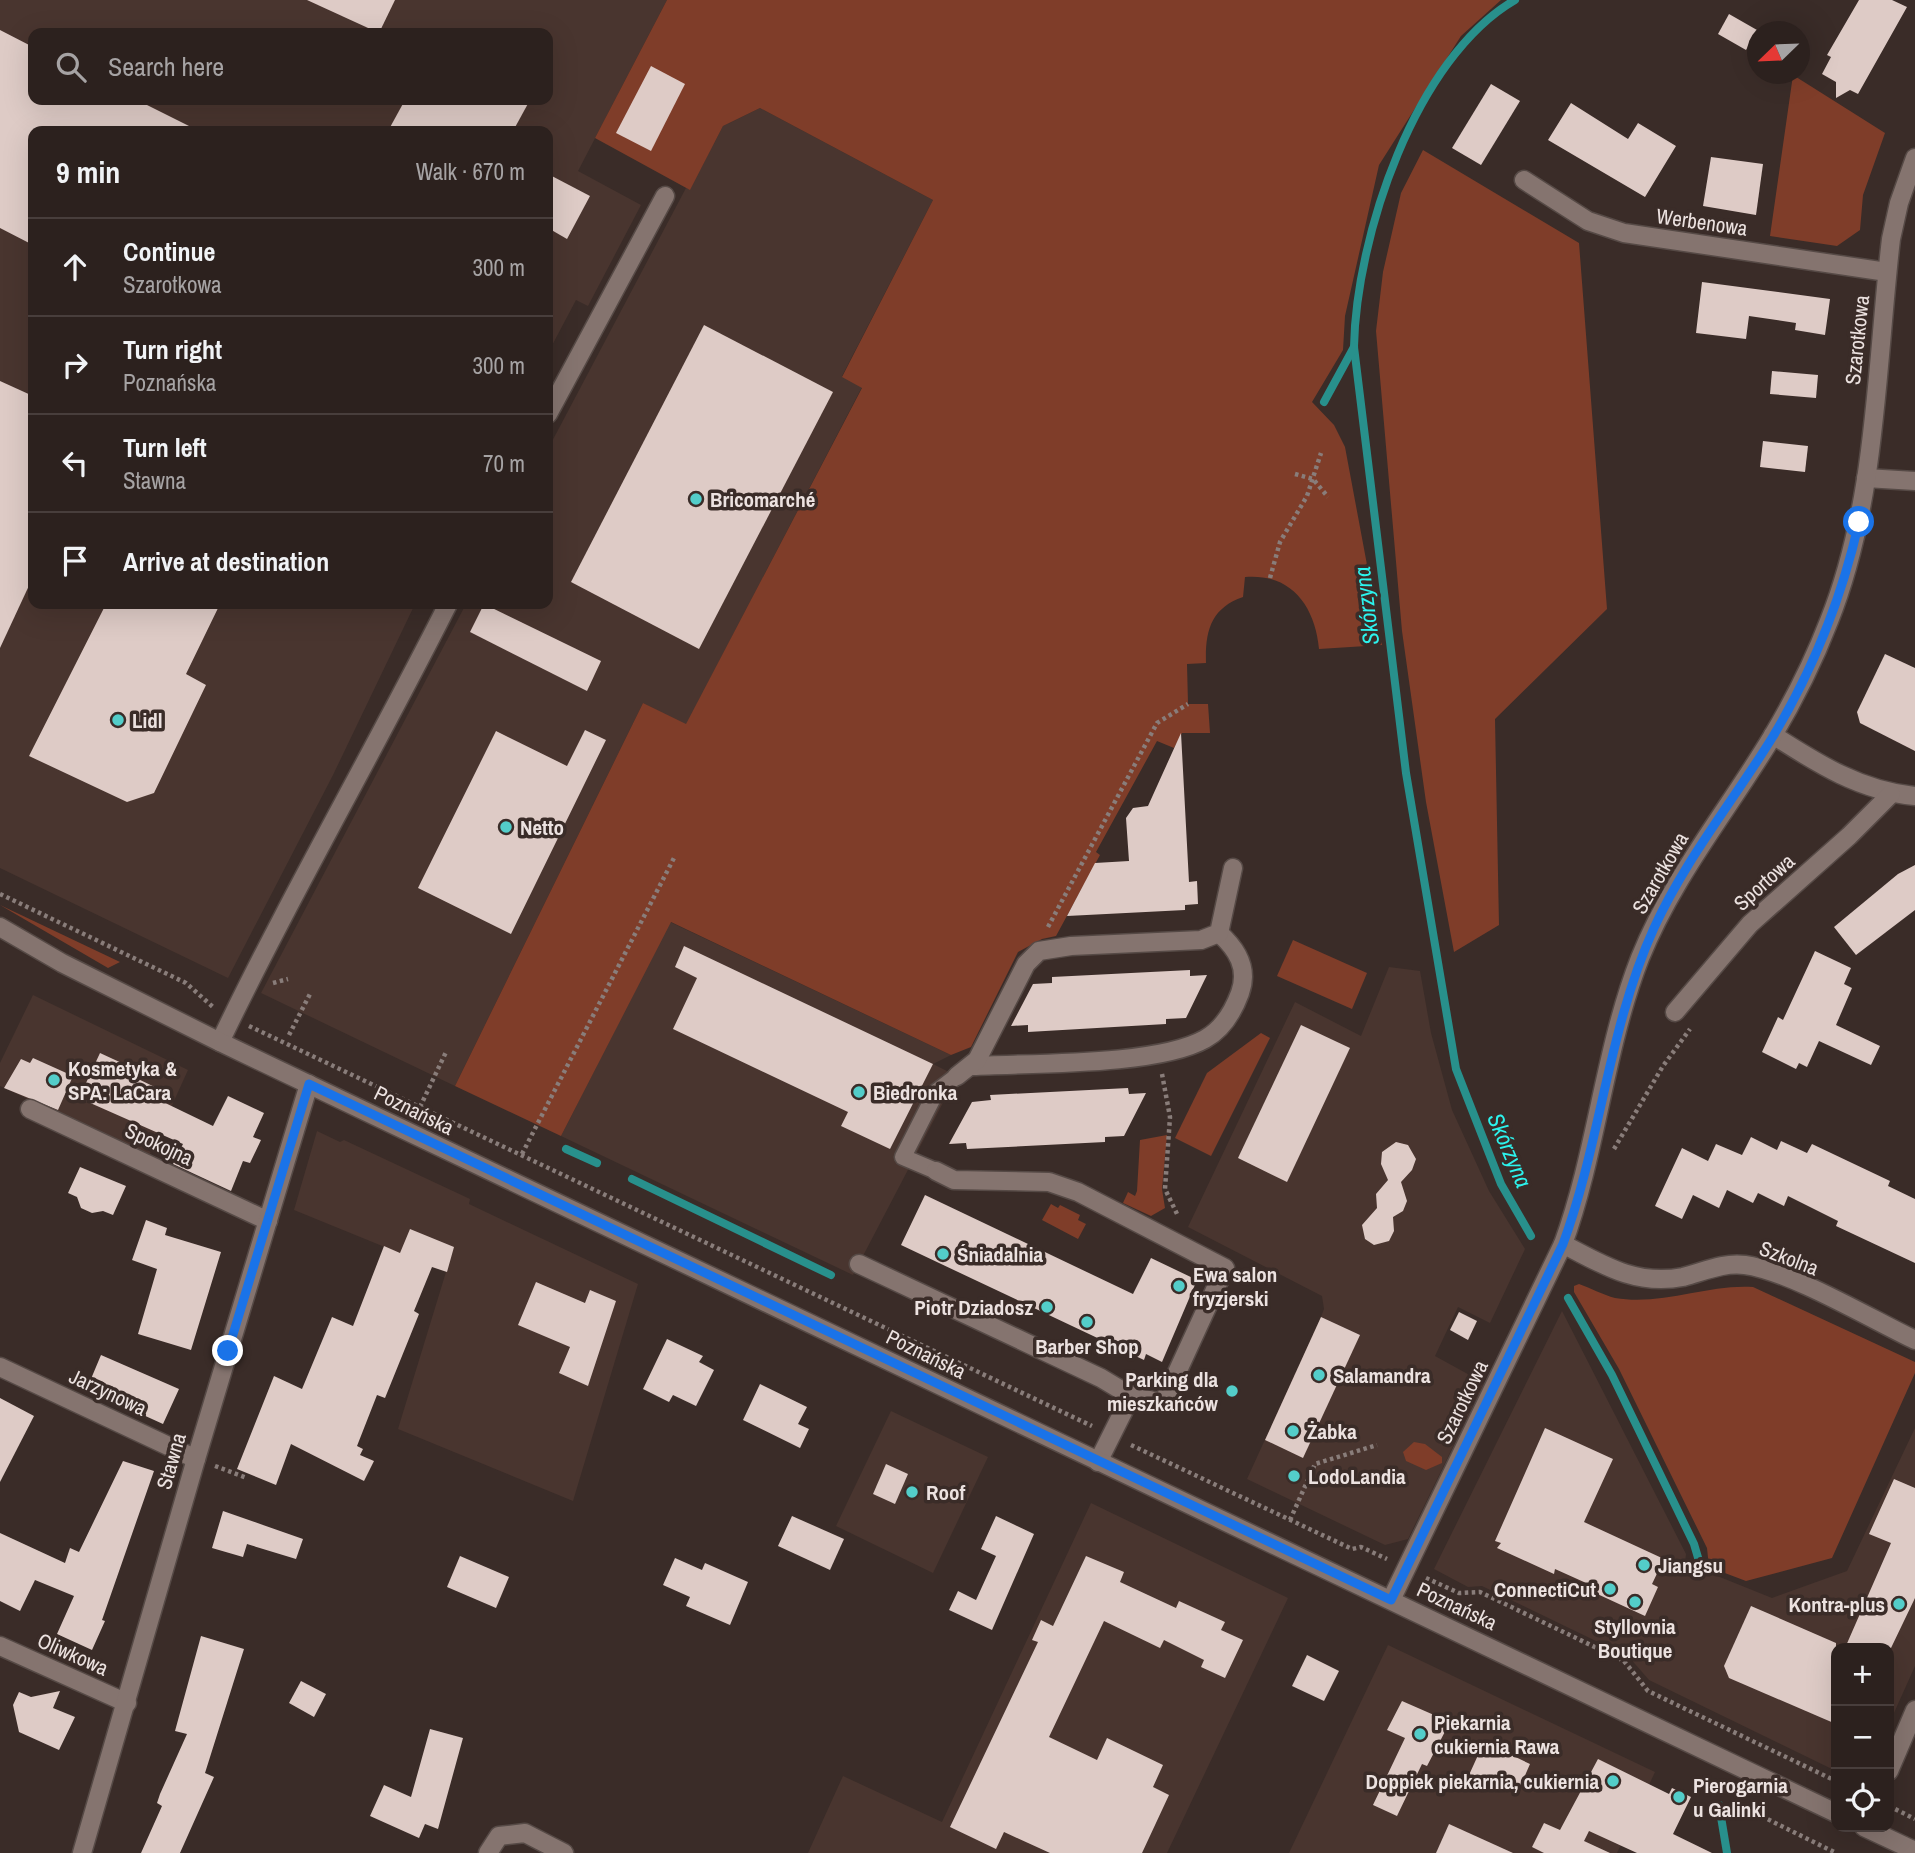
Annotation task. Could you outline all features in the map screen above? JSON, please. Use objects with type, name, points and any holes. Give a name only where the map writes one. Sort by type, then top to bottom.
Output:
[{"type":"street","name":"Szarotkowa","points":[[1391,1600],[1563,1244],[1579,1195],[1619,1027],[1641,958],[1678,883],[1773,736],[1829,622],[1848,569],[1866,478],[1887,272],[1899,203],[1915,158]]},
{"type":"street","name":"Werbenowa","points":[[1524,180],[1588,221],[1625,233],[1887,272]]},
{"type":"street","points":[[553,405],[665,196]]},
{"type":"street","points":[[1866,478],[1915,481]]},
{"type":"street","points":[[220,1042],[445,609]]},
{"type":"street","points":[[1773,736],[1856,783],[1891,793],[1915,796]]},
{"type":"street","name":"Sportowa","points":[[1675,1012],[1750,924],[1849,836],[1891,793]]},
{"type":"street","points":[[1219,933],[1233,868]]},
{"type":"street","name":"Poznańska","points":[[0,927],[62,963],[220,1042],[1831,1811]]},
{"type":"street","points":[[965,1071],[1132,1057],[1191,1046],[1208,1038],[1234,1009],[1241,989],[1243,970],[1240,956],[1219,933]]},
{"type":"street","points":[[965,1071],[1026,964],[1039,951],[1201,940],[1219,933]]},
{"type":"street","name":"Stawna","points":[[82,1853],[204,1462],[268,1221],[309,1084]]},
{"type":"street","name":"Spokojna","points":[[30,1109],[268,1221]]},
{"type":"street","points":[[859,1264],[1101,1378],[1131,1396],[1163,1403],[1225,1268],[1077,1192],[1049,1182],[954,1180],[936,1171]]},
{"type":"street","name":"Szkolna","points":[[1563,1244],[1614,1271],[1635,1278],[1658,1280],[1682,1277],[1723,1265],[1759,1268],[1915,1340]]},
{"type":"street","name":"Jarzynowa","points":[[0,1367],[204,1462]]},
{"type":"street","points":[[1098,1462],[1131,1396]]},
{"type":"street","name":"Oliwkowa","points":[[0,1646],[127,1703]]},
{"type":"street","points":[[1890,1769],[1915,1710]]},
{"type":"street","points":[[1875,1832],[1915,1851]]},
{"type":"street","points":[[488,1853],[499,1836],[525,1833],[564,1853]]},
{"type":"lane","points":[[936,1171],[903,1157],[936,1092],[965,1071]]},
{"type":"path","points":[[1270,578],[1280,542],[1307,496],[1321,453]]},
{"type":"path","points":[[1295,474],[1313,479],[1328,497]]},
{"type":"path","points":[[1042,939],[1157,723],[1188,704]]},
{"type":"path","points":[[522,1155],[675,856]]},
{"type":"path","points":[[0,894],[186,983],[212,1006]]},
{"type":"path","points":[[289,1035],[311,992]]},
{"type":"path","points":[[1608,1159],[1696,1018]]},
{"type":"path","points":[[257,1031],[1104,1432]]},
{"type":"path","points":[[420,1107],[446,1052]]},
{"type":"path","points":[[1160,1053],[1170,1118],[1165,1189],[1178,1216]]},
{"type":"path","points":[[1119,1439],[1352,1549],[1361,1547],[1391,1560]]},
{"type":"path","points":[[1290,1520],[1315,1464],[1377,1445]]},
{"type":"path","points":[[204,1462],[247,1478]]},
{"type":"path","points":[[1426,1578],[1459,1593],[1480,1592],[1624,1661],[1648,1691],[1831,1780]]},
{"type":"path","points":[[1894,1809],[1915,1819]]},
{"type":"path","points":[[1749,1810],[1836,1853]]},
{"type":"shaded area","name":"Lidl","points":[[0,0],[667,0],[578,171],[641,205],[588,306],[576,300],[553,344],[553,126],[28,126],[28,609],[413,609],[333,775],[228,978],[0,868]]},
{"type":"shaded area","points":[[667,0],[1501,0],[1461,36],[1379,165],[1345,316],[1343,350],[1312,402],[1334,425],[1345,447],[1382,645],[1319,649],[1312,619],[1298,595],[1275,581],[1261,577],[1245,577],[1243,597],[1224,607],[1212,622],[1207,641],[1206,663],[1187,664],[1188,704],[1208,704],[1210,733],[1182,733],[1174,748],[1157,741],[1096,852],[1100,855],[1056,936],[1042,939],[1018,952],[971,1047],[951,1055],[671,922],[561,1136],[455,1086],[643,703],[686,724],[862,388],[842,377],[933,200],[760,108],[723,126],[690,190],[595,138]]},
{"type":"shaded area","points":[[1792,84],[1807,84],[1885,133],[1863,195],[1860,230],[1837,246],[1770,236]]},
{"type":"shaded area","points":[[760,108],[933,200],[842,376],[862,387],[686,725],[643,703],[455,1086],[261,993],[463,609],[553,609],[553,440],[686,188],[690,189],[723,126]]},
{"type":"shaded area","points":[[1423,150],[1579,243],[1607,609],[1495,719],[1499,925],[1454,952],[1426,802],[1402,631],[1376,331],[1383,272],[1401,193]]},
{"type":"shaded area","points":[[0,905],[120,962],[108,968]]},
{"type":"shaded area","name":"Biedronka","points":[[670,922],[951,1055],[933,1064],[957,1076],[853,1275],[561,1136]]},
{"type":"shaded area","points":[[1293,940],[1367,973],[1352,1009],[1277,976]]},
{"type":"shaded area","points":[[1389,967],[1420,971],[1431,1033],[1452,1110],[1489,1191],[1525,1249],[1490,1323],[1458,1307],[1435,1356],[1484,1383],[1408,1539],[1385,1545],[1247,1479],[1321,1317],[1324,1309],[1322,1296],[1188,1227],[1295,1002],[1361,1036]]},
{"type":"shaded area","points":[[33,995],[188,1070],[149,1156],[0,1086],[0,1063]]},
{"type":"shaded area","points":[[1261,1033],[1270,1038],[1211,1156],[1175,1138],[1207,1073]]},
{"type":"shaded area","points":[[317,1131],[340,1142],[344,1140],[470,1199],[469,1204],[638,1284],[573,1501],[398,1429],[446,1272],[294,1210]]},
{"type":"shaded area","points":[[1167,1135],[1162,1189],[1165,1208],[1151,1216],[1123,1203],[1128,1192],[1135,1196],[1137,1191],[1140,1140]]},
{"type":"shaded area","points":[[1051,1204],[1058,1208],[1060,1205],[1080,1215],[1078,1220],[1086,1224],[1078,1239],[1042,1220]]},
{"type":"shaded area","points":[[1579,1284],[1610,1297],[1633,1300],[1753,1287],[1915,1362],[1915,1373],[1832,1558],[1746,1581],[1709,1567],[1707,1548],[1619,1369],[1574,1292],[1574,1286]]},
{"type":"shaded area","points":[[1562,1311],[1686,1554],[1685,1563],[1772,1598],[1847,1571],[1915,1428],[1915,1666],[1894,1713],[1894,1643],[1831,1643],[1831,1769],[1649,1680],[1629,1657],[1482,1586],[1468,1587],[1434,1569]]},
{"type":"shaded area","name":"Roof","points":[[891,1411],[988,1457],[933,1573],[836,1526]]},
{"type":"shaded area","points":[[1414,1442],[1425,1444],[1442,1457],[1442,1463],[1426,1470],[1406,1461],[1403,1452]]},
{"type":"shaded area","points":[[1091,1503],[1288,1598],[1167,1853],[808,1853],[843,1776],[942,1822]]},
{"type":"shaded area","points":[[1388,1645],[1655,1772],[1617,1853],[1289,1853]]},
{"type":"building","points":[[307,0],[395,0],[381,28],[368,28]]},
{"type":"building","points":[[1859,0],[1892,0],[1907,7],[1858,94],[1850,90],[1836,98],[1836,82],[1822,74],[1831,57],[1827,55]]},
{"type":"building","points":[[1729,14],[1747,24],[1747,48],[1746,50],[1718,34]]},
{"type":"building","points":[[0,30],[28,44],[28,105],[147,105],[189,126],[28,126],[28,242],[0,228]]},
{"type":"building","points":[[651,66],[685,84],[651,151],[616,133]]},
{"type":"building","points":[[1491,84],[1520,101],[1481,165],[1452,148]]},
{"type":"building","points":[[1571,103],[1628,139],[1638,123],[1676,146],[1645,197],[1548,140]]},
{"type":"building","points":[[402,105],[527,105],[516,126],[391,126]]},
{"type":"building","points":[[1711,157],[1763,164],[1756,215],[1703,206]]},
{"type":"building","points":[[553,177],[590,196],[567,239],[553,231]]},
{"type":"building","points":[[1702,282],[1830,299],[1825,335],[1795,330],[1796,323],[1749,316],[1746,339],[1696,333]]},
{"type":"building","name":"Bricomarché","points":[[704,325],[833,392],[699,649],[571,582]]},
{"type":"building","points":[[1772,371],[1818,375],[1816,398],[1770,394]]},
{"type":"building","points":[[0,381],[28,394],[28,588],[0,648]]},
{"type":"building","points":[[1763,441],[1808,446],[1805,472],[1760,467]]},
{"type":"building","name":"Lidl","points":[[103,609],[218,609],[186,674],[206,685],[154,793],[127,802],[29,756]]},
{"type":"building","points":[[482,609],[494,609],[601,661],[587,691],[470,632]]},
{"type":"building","points":[[1885,654],[1915,668],[1915,751],[1860,723],[1857,712]]},
{"type":"building","name":"Netto","points":[[585,730],[606,740],[511,934],[418,888],[496,731],[567,766]]},
{"type":"building","points":[[1181,733],[1189,882],[1197,881],[1198,904],[1185,905],[1185,910],[1067,916],[1095,863],[1129,861],[1126,818],[1133,808],[1148,806]]},
{"type":"building","points":[[1915,865],[1915,910],[1856,955],[1834,927],[1898,874]]},
{"type":"building","points":[[684,946],[933,1064],[890,1149],[841,1126],[848,1112],[673,1029],[697,978],[675,967]]},
{"type":"building","points":[[1815,951],[1851,968],[1844,984],[1852,988],[1836,1025],[1880,1046],[1871,1065],[1819,1041],[1807,1067],[1799,1063],[1796,1069],[1762,1052],[1778,1017],[1783,1020]]},
{"type":"building","points":[[1190,970],[1190,976],[1207,975],[1186,1018],[1166,1019],[1166,1024],[1028,1032],[1028,1025],[1011,1026],[1033,984],[1052,983],[1052,977]]},
{"type":"building","points":[[1301,1025],[1350,1048],[1287,1182],[1238,1158]]},
{"type":"building","points":[[100,1053],[139,1071],[136,1078],[161,1090],[157,1099],[213,1126],[228,1096],[264,1113],[253,1137],[261,1140],[250,1163],[243,1161],[231,1191],[173,1164],[183,1144],[79,1098]]},
{"type":"building","points":[[33,1058],[73,1076],[58,1110],[4,1088],[21,1059],[30,1063]]},
{"type":"building","points":[[1128,1088],[1129,1094],[1146,1093],[1124,1136],[1105,1137],[1105,1142],[967,1149],[966,1143],[949,1144],[972,1102],[991,1100],[990,1095]]},
{"type":"building","points":[[1751,1137],[1777,1150],[1781,1141],[1807,1153],[1812,1144],[1890,1181],[1888,1186],[1915,1199],[1915,1263],[1836,1226],[1838,1221],[1788,1196],[1784,1206],[1758,1193],[1753,1203],[1727,1190],[1719,1208],[1693,1195],[1682,1219],[1655,1206],[1682,1148],[1708,1161],[1716,1144],[1742,1155]]},
{"type":"building","points":[[1396,1142],[1408,1145],[1416,1159],[1412,1170],[1401,1182],[1407,1201],[1403,1211],[1393,1217],[1394,1231],[1389,1241],[1374,1245],[1365,1239],[1362,1225],[1377,1208],[1376,1194],[1388,1180],[1381,1164],[1382,1152]]},
{"type":"building","points":[[80,1167],[126,1186],[113,1215],[103,1211],[92,1213],[81,1208],[77,1197],[68,1193]]},
{"type":"building","points":[[925,1195],[1133,1294],[1151,1258],[1197,1280],[1162,1362],[1146,1354],[1144,1360],[901,1245]]},
{"type":"building","points":[[146,1220],[167,1228],[165,1235],[221,1252],[191,1350],[138,1334],[157,1269],[132,1260]]},
{"type":"building","points":[[410,1229],[454,1247],[447,1272],[432,1267],[414,1311],[419,1314],[385,1398],[377,1395],[357,1446],[363,1449],[360,1455],[374,1461],[364,1481],[291,1444],[276,1485],[237,1469],[274,1376],[302,1389],[332,1317],[353,1326],[384,1246],[400,1253]]},
{"type":"building","points":[[536,1282],[585,1303],[590,1290],[616,1301],[588,1386],[559,1373],[570,1347],[518,1325]]},
{"type":"building","points":[[1459,1312],[1477,1321],[1468,1340],[1450,1330]]},
{"type":"building","points":[[1321,1317],[1360,1335],[1303,1458],[1265,1440]]},
{"type":"building","points":[[667,1339],[703,1356],[699,1362],[714,1370],[696,1406],[673,1395],[669,1402],[643,1389]]},
{"type":"building","points":[[101,1355],[179,1389],[163,1424],[119,1404],[121,1400],[88,1386]]},
{"type":"building","points":[[760,1384],[807,1407],[798,1424],[809,1429],[800,1448],[743,1420]]},
{"type":"building","points":[[0,1398],[34,1416],[0,1482]]},
{"type":"building","points":[[1545,1428],[1613,1459],[1584,1522],[1664,1559],[1652,1584],[1658,1587],[1645,1616],[1593,1592],[1595,1587],[1555,1569],[1554,1574],[1497,1548],[1501,1543],[1495,1541]]},
{"type":"building","points":[[123,1461],[154,1471],[102,1620],[105,1621],[92,1650],[57,1634],[74,1596],[35,1580],[20,1611],[0,1601],[0,1533],[65,1563],[70,1548],[79,1552]]},
{"type":"building","points":[[886,1464],[908,1474],[895,1504],[873,1494]]},
{"type":"building","points":[[1894,1479],[1915,1488],[1915,1598],[1893,1643],[1847,1643],[1891,1543],[1869,1534]]},
{"type":"building","points":[[223,1511],[303,1539],[296,1559],[247,1544],[243,1557],[212,1548]]},
{"type":"building","points":[[792,1516],[844,1539],[830,1570],[778,1546]]},
{"type":"building","points":[[996,1516],[1034,1534],[992,1630],[949,1610],[958,1591],[976,1600],[996,1556],[981,1549]]},
{"type":"building","points":[[460,1556],[509,1577],[496,1608],[447,1587]]},
{"type":"building","points":[[1086,1556],[1124,1572],[1120,1582],[1176,1608],[1179,1601],[1225,1622],[1221,1630],[1243,1640],[1225,1678],[1201,1667],[1204,1660],[1164,1640],[1160,1648],[1104,1621],[1049,1737],[1097,1760],[1107,1738],[1163,1765],[1153,1787],[1169,1795],[1142,1853],[1050,1853],[1004,1832],[996,1849],[950,1827],[1038,1642],[1032,1640],[1041,1620],[1053,1626]]},
{"type":"building","points":[[675,1558],[702,1570],[705,1563],[748,1582],[730,1625],[686,1606],[690,1597],[663,1585]]},
{"type":"building","points":[[1751,1606],[1836,1643],[1831,1643],[1831,1722],[1729,1678],[1724,1666]]},
{"type":"building","points":[[201,1636],[244,1649],[205,1773],[214,1777],[180,1853],[141,1853],[162,1806],[157,1803],[160,1794],[187,1734],[175,1731]]},
{"type":"building","points":[[1307,1655],[1339,1671],[1324,1701],[1292,1686]]},
{"type":"building","points":[[301,1681],[326,1694],[314,1717],[289,1703]]},
{"type":"building","points":[[60,1691],[53,1708],[75,1717],[59,1750],[19,1732],[13,1705],[19,1692],[31,1697]]},
{"type":"building","points":[[1402,1701],[1450,1722],[1427,1766],[1422,1764],[1397,1816],[1373,1805],[1405,1738],[1387,1730]]},
{"type":"building","points":[[430,1729],[463,1738],[438,1829],[425,1824],[419,1838],[370,1816],[384,1785],[411,1797]]},
{"type":"building","points":[[1484,1742],[1530,1764],[1517,1794],[1500,1787],[1499,1790],[1469,1775]]},
{"type":"building","points":[[1598,1759],[1669,1794],[1672,1788],[1691,1797],[1673,1834],[1712,1853],[1637,1853],[1589,1831],[1584,1841],[1610,1853],[1544,1853],[1532,1847],[1544,1823],[1560,1830]]},
{"type":"building","points":[[1449,1824],[1513,1853],[1436,1853]]},
{"type":"waterway","name":"Skórzyna","points":[[1515,0],[1479,27],[1448,63],[1421,106],[1398,154],[1379,204],[1366,255],[1357,303],[1354,347],[1406,773],[1456,1069],[1501,1184],[1531,1236]]},
{"type":"waterway","points":[[1324,402],[1354,347]]},
{"type":"waterway","points":[[566,1149],[597,1163]]},
{"type":"waterway","points":[[632,1179],[831,1275]]},
{"type":"waterway","name":"Skórzyna","points":[[1568,1298],[1612,1375],[1694,1544],[1699,1561]]},
{"type":"waterway","name":"Skórzyna","points":[[1719,1805],[1727,1853]]},
{"type":"place","name":"Bricomarché","points":[[696,499]]},
{"type":"place","name":"Lidl","points":[[118,720]]},
{"type":"place","name":"Netto","points":[[506,827]]},
{"type":"place","name":"Kosmetyka & SPA: LaCara","points":[[54,1080]]},
{"type":"place","name":"Biedronka","points":[[859,1092]]},
{"type":"place","name":"Śniadalnia","points":[[943,1254]]},
{"type":"place","name":"Ewa salon fryzjerski","points":[[1179,1286]]},
{"type":"place","name":"Piotr Dziadosz","points":[[1047,1307]]},
{"type":"place","name":"Barber Shop","points":[[1087,1322]]},
{"type":"place","name":"Salamandra","points":[[1319,1375]]},
{"type":"place","name":"Parking dla mieszkańców","points":[[1232,1391]]},
{"type":"place","name":"Żabka","points":[[1293,1431]]},
{"type":"place","name":"LodoLandia","points":[[1294,1476]]},
{"type":"place","name":"Roof","points":[[912,1492]]},
{"type":"place","name":"Jiangsu","points":[[1644,1565]]},
{"type":"place","name":"ConnectiCut","points":[[1610,1589]]},
{"type":"place","name":"Styllovnia Boutique","points":[[1635,1602]]},
{"type":"place","name":"Kontra-plus","points":[[1899,1604]]},
{"type":"place","name":"Piekarnia cukiernia Rawa","points":[[1420,1734]]},
{"type":"place","name":"Doppiek piekarnia, cukiernia","points":[[1613,1781]]},
{"type":"place","name":"Pierogarnia u Galinki","points":[[1679,1797]]},
{"type":"route","points":[[228,1351],[309,1084],[1391,1600],[1538,1298],[1572,1221],[1629,991],[1655,925],[1678,883],[1773,736],[1805,675],[1829,622],[1848,569],[1859,522]]}]
